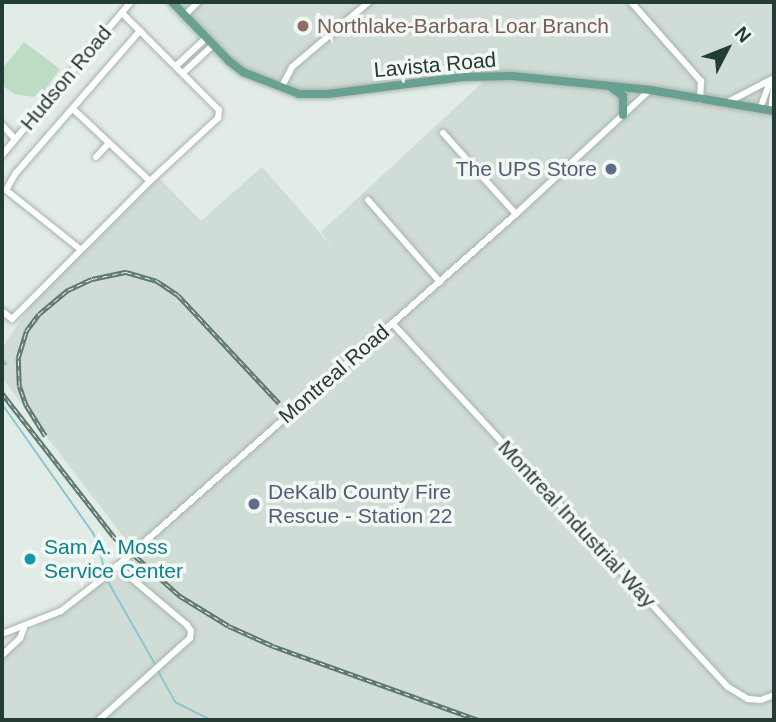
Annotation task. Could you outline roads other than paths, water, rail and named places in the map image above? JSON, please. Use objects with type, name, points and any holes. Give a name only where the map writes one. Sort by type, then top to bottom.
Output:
[{"type":"main road","name":"Lavista Road","points":[[172,2],[212,46],[243,72],[299,94],[328,94],[489,76],[650,90],[772,111]]},
{"type":"main road","points":[[608,86],[623,96],[624,115]]},
{"type":"street","name":"Hudson Road","points":[[2,155],[131,2]]},
{"type":"street","points":[[185,15],[198,2]]},
{"type":"street","points":[[281,88],[292,67],[369,2]]},
{"type":"street","points":[[631,2],[701,81],[701,100]]},
{"type":"street","points":[[2,311],[12,319],[80,249],[218,118],[219,110],[122,13]]},
{"type":"street","points":[[80,249],[4,192],[16,173],[140,31]]},
{"type":"street","points":[[176,66],[205,39]]},
{"type":"street","points":[[183,73],[212,46]]},
{"type":"street","points":[[724,104],[774,81]]},
{"type":"street","points":[[760,109],[766,87],[774,81]]},
{"type":"street","points":[[772,111],[774,81]]},
{"type":"street","name":"Montreal Road","points":[[2,634],[24,628],[61,611],[107,575],[440,282],[650,90]]},
{"type":"street","points":[[73,109],[150,181]]},
{"type":"street","points":[[2,125],[15,139]]},
{"type":"street","points":[[443,132],[516,214]]},
{"type":"street","points":[[96,157],[109,143]]},
{"type":"street","points":[[368,200],[440,282]]},
{"type":"street","name":"Montreal Industrial Way","points":[[392,323],[728,687],[748,699],[774,695]]},
{"type":"street","points":[[99,720],[190,638],[187,625],[117,566]]},
{"type":"street","points":[[2,655],[20,638],[24,628]]},
{"type":"waterway","points":[[2,358],[6,364],[2,365]]},
{"type":"waterway","points":[[2,404],[93,533],[99,546],[105,575]]},
{"type":"waterway","points":[[107,580],[156,666]]},
{"type":"waterway","points":[[158,671],[175,702],[211,720]]},
{"type":"railway","points":[[45,436],[26,406],[19,386],[18,358],[26,331],[39,314],[68,290],[92,279],[126,272],[157,281],[178,295],[279,403]]},
{"type":"railway","points":[[2,393],[114,537],[180,596],[229,626],[273,646],[478,720]]},
{"type":"place","name":"Northlake-Barbara Loar Branch","points":[[303,26]]},
{"type":"place","name":"The UPS Store","points":[[611,169]]},
{"type":"place","name":"DeKalb County Fire Rescue - Station 22","points":[[254,504]]},
{"type":"place","name":"Sam A. Moss Service Center","points":[[30,559]]}]
